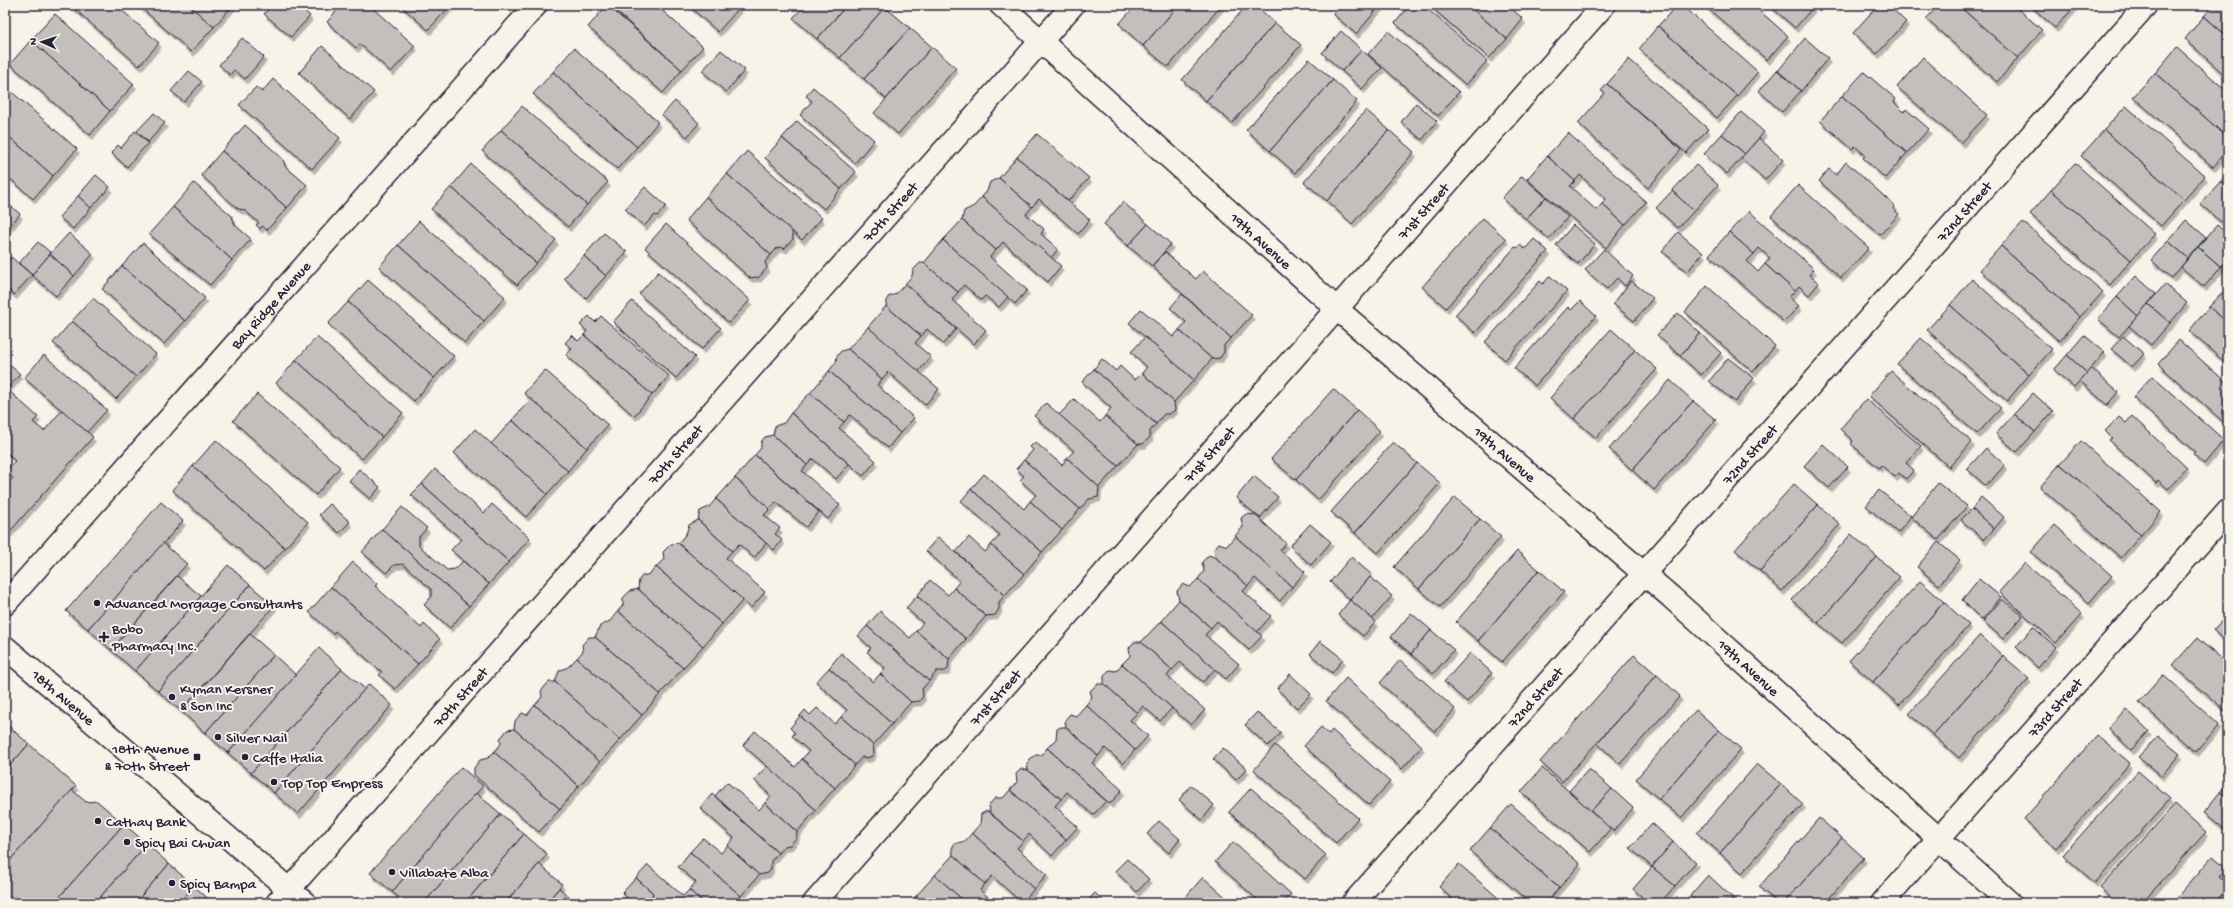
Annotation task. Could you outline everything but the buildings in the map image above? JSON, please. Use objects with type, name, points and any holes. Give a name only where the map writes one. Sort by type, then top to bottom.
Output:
[{"type":"street","name":"Bay Ridge Avenue","points":[[5,604],[536,5]]},
{"type":"street","name":"19th Avenue","points":[[1001,5],[1336,308],[1644,573],[1937,839],[2010,903]]},
{"type":"street","name":"70th Street","points":[[291,899],[1073,5]]},
{"type":"street","name":"71st Street","points":[[814,903],[1604,5]]},
{"type":"street","name":"72nd Street","points":[[1353,903],[2146,5]]},
{"type":"street","name":"73rd Street","points":[[1882,903],[2228,511]]},
{"type":"street","name":"18th Avenue","points":[[5,647],[291,899]]},
{"type":"place","name":"Advanced Morgage Consultants","points":[[97,603]]},
{"type":"place","name":"Bobo Pharmacy Inc.","points":[[104,637]]},
{"type":"place","name":"Kyman Kersner & Son Inc","points":[[172,697]]},
{"type":"place","name":"Silver Nail","points":[[218,737]]},
{"type":"place","name":"18th Avenue & 70th Street","points":[[197,757]]},
{"type":"place","name":"Caffe Italia","points":[[245,757]]},
{"type":"place","name":"Top Top Empress","points":[[274,782]]},
{"type":"place","name":"Cathay Bank","points":[[98,821]]},
{"type":"place","name":"Spicy Bai Chuan","points":[[127,842]]},
{"type":"place","name":"Villabate Alba","points":[[392,872]]},
{"type":"place","name":"Spicy Bampa","points":[[172,883]]}]
